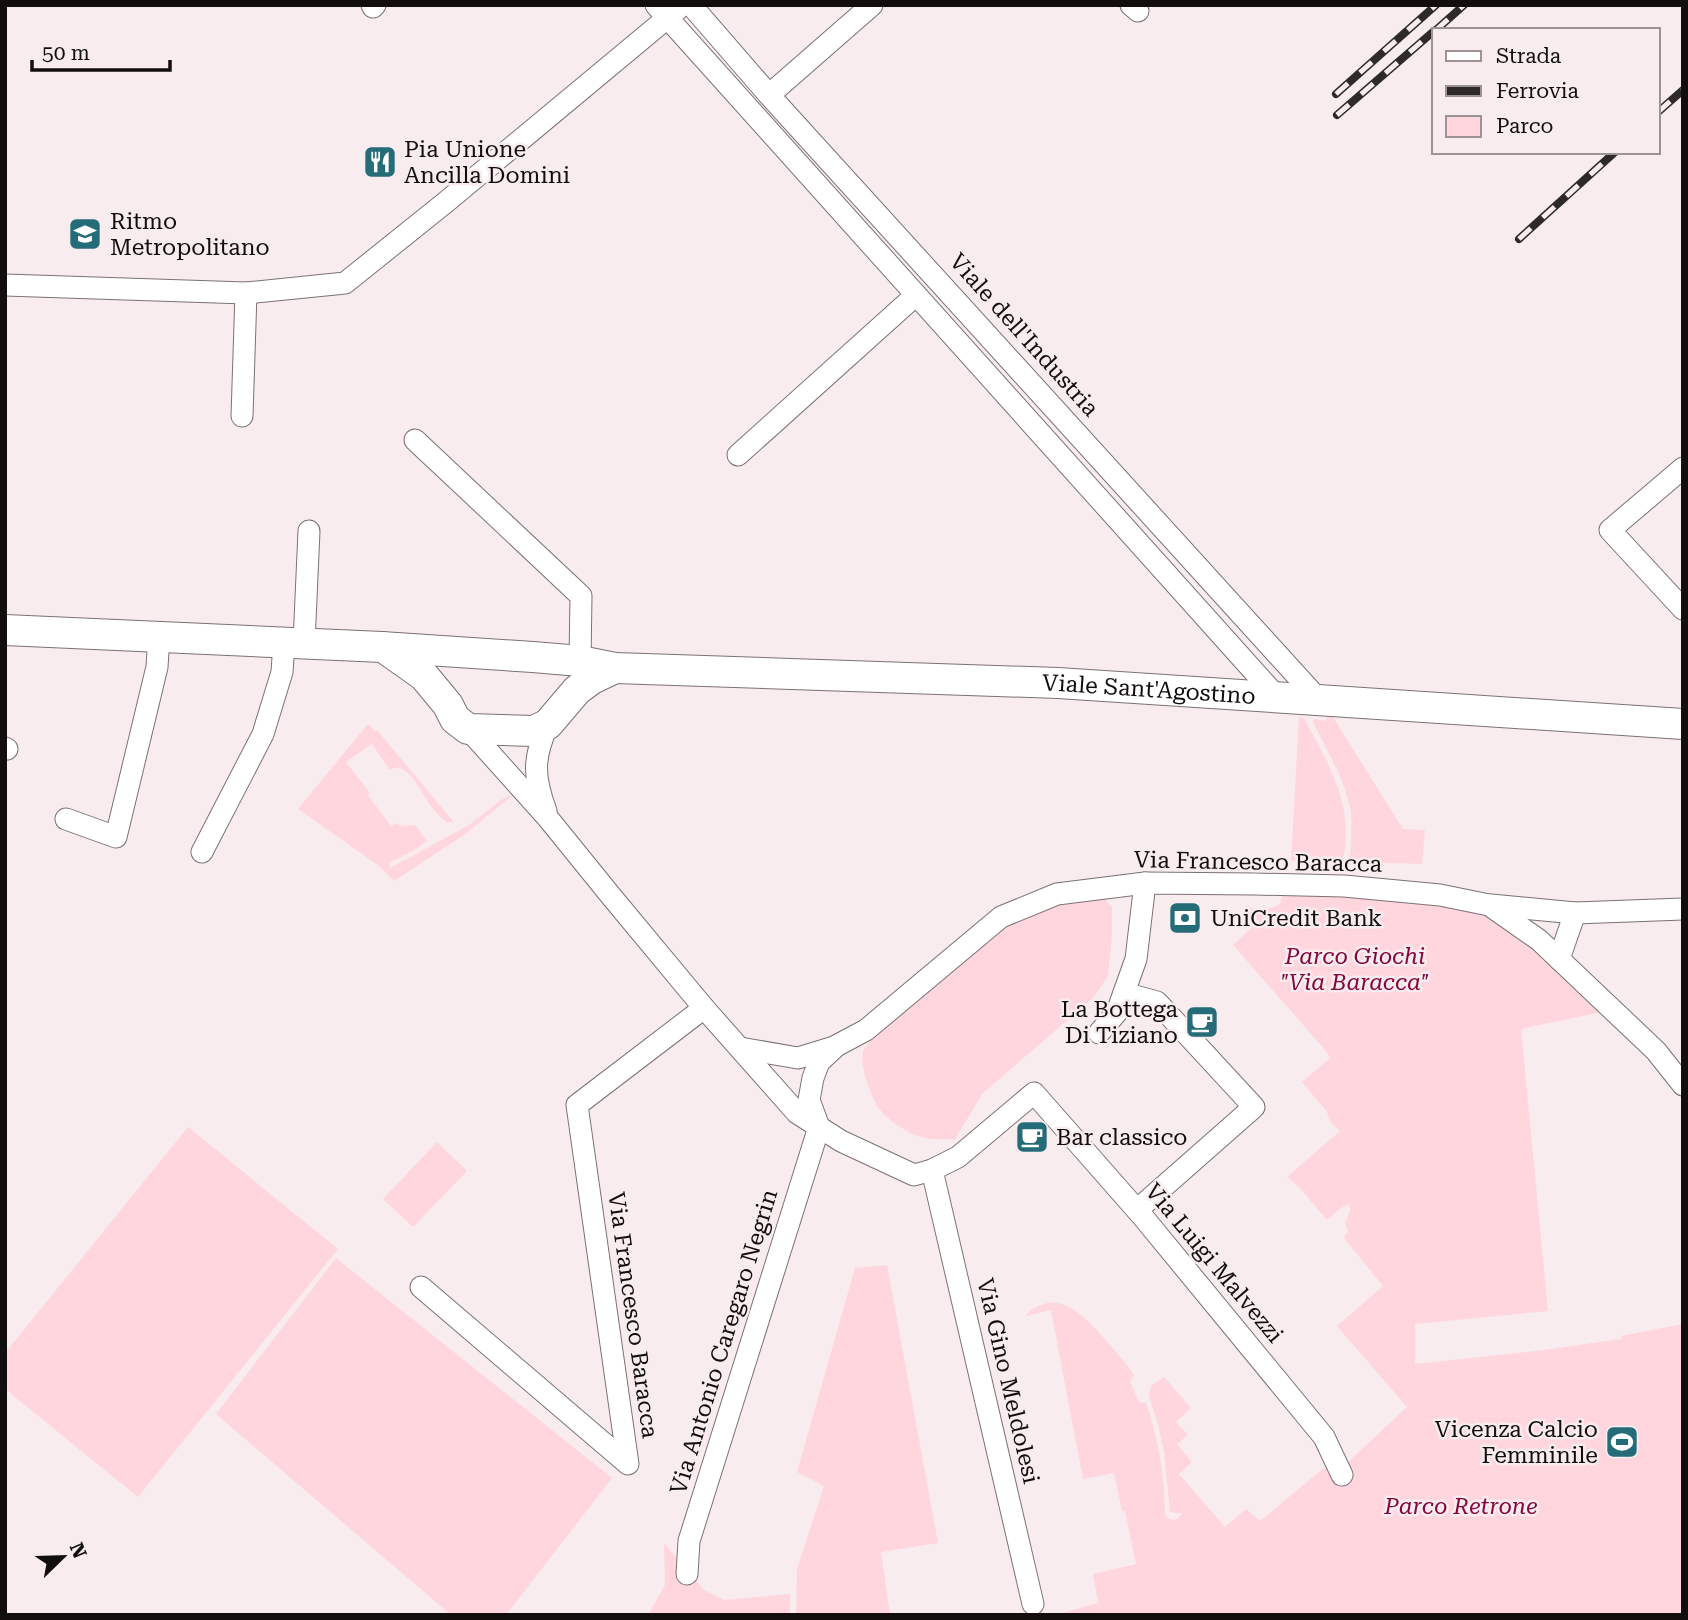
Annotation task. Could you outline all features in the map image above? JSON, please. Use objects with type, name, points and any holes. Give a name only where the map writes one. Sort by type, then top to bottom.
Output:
[{"type":"main road","name":"Viale Sant'Agostino","points":[[5,630],[382,647],[580,661],[615,668],[1058,683],[1683,724]]},
{"type":"main road","points":[[382,647],[424,676],[448,705],[455,719],[468,729],[534,731],[553,718],[577,690],[615,668]]},
{"type":"main road","points":[[448,705],[451,678],[461,661],[472,653]]},
{"type":"main road","points":[[533,657],[553,677],[557,695],[553,718]]},
{"type":"street","name":"Viale dell'Industria","points":[[691,5],[769,95],[1319,700]]},
{"type":"street","points":[[769,95],[872,5]]},
{"type":"street","points":[[5,285],[246,293],[345,283],[446,202],[668,10],[916,295],[1277,696]]},
{"type":"street","points":[[242,416],[246,293]]},
{"type":"street","points":[[738,455],[916,295]]},
{"type":"street","points":[[415,440],[581,596],[580,661]]},
{"type":"street","points":[[1683,468],[1610,530],[1683,609]]},
{"type":"street","points":[[202,852],[264,734],[282,672],[294,643],[309,531]]},
{"type":"street","points":[[66,819],[116,836],[157,667],[159,636]]},
{"type":"street","points":[[547,817],[538,790],[536,768],[538,747],[553,718]]},
{"type":"street","points":[[468,729],[547,817],[704,1008],[797,1113],[841,1141],[914,1175],[932,1170]]},
{"type":"street","points":[[1099,1033],[1117,1012],[1136,960],[1145,883]]},
{"type":"street","name":"Via Francesco Baracca","points":[[740,1048],[798,1058],[834,1047],[866,1030],[1001,917],[1057,894],[1145,883],[1344,886],[1440,895],[1489,905],[1539,940],[1656,1051],[1683,1085]]},
{"type":"street","points":[[1489,905],[1575,913],[1683,909]]},
{"type":"street","points":[[1559,959],[1575,913]]},
{"type":"street","points":[[1124,993],[1157,1002],[1254,1107],[1137,1210]]},
{"type":"street","name":"Via Francesco Baracca","points":[[421,1287],[628,1464],[578,1105],[704,1008]]},
{"type":"street","points":[[820,1127],[809,1100],[819,1062],[834,1047]]},
{"type":"street","name":"Via Luigi Malvezzi","points":[[932,1170],[958,1157],[1034,1093],[1137,1210],[1324,1437],[1342,1475]]},
{"type":"street","name":"Via Antonio Caregaro Negrin","points":[[687,1574],[689,1541],[820,1127]]},
{"type":"street","name":"Via Gino Meldolesi","points":[[932,1170],[1033,1604]]},
{"type":"green space","points":[[1299,717],[1303,717],[1326,759],[1343,804],[1346,836],[1340,862],[1291,861]]},
{"type":"green space","points":[[1327,717],[1333,717],[1403,829],[1425,830],[1422,864],[1352,862],[1349,801],[1313,722],[1315,719],[1326,721]]},
{"type":"green space","points":[[368,724],[377,730],[453,821],[448,823],[441,818],[408,773],[398,768],[390,770],[372,744],[346,762],[391,826],[397,823],[402,826],[415,825],[427,841],[389,863],[390,868],[469,825],[501,800],[514,794],[464,835],[394,881],[379,866],[298,809]]},
{"type":"green space","points":[[1284,892],[1450,898],[1504,922],[1601,1012],[1521,1029],[1548,1311],[1415,1324],[1415,1364],[1621,1339],[1621,1336],[1683,1324],[1683,1615],[1055,1615],[1098,1603],[1093,1574],[1136,1564],[1114,1473],[1083,1479],[1051,1310],[1025,1316],[1036,1307],[1057,1303],[1076,1312],[1094,1327],[1134,1375],[1130,1382],[1139,1402],[1146,1403],[1154,1430],[1162,1472],[1165,1514],[1171,1520],[1182,1514],[1170,1512],[1164,1452],[1149,1397],[1151,1386],[1164,1377],[1191,1408],[1176,1422],[1188,1435],[1177,1444],[1192,1462],[1179,1474],[1225,1527],[1246,1509],[1260,1521],[1325,1467],[1335,1474],[1407,1407],[1337,1326],[1383,1286],[1344,1238],[1348,1231],[1345,1223],[1350,1204],[1342,1207],[1327,1220],[1287,1177],[1340,1131],[1330,1122],[1327,1112],[1302,1082],[1330,1058],[1326,1051],[1233,945],[1259,921],[1249,908],[1266,910],[1280,904]]},
{"type":"green space","points":[[1093,895],[1105,899],[1112,907],[1112,934],[1108,976],[1093,998],[983,1093],[955,1139],[917,1136],[883,1114],[868,1085],[862,1058],[870,1042],[885,1026],[931,985],[1012,922],[1062,902]]},
{"type":"green space","points":[[188,1127],[338,1249],[138,1497],[5,1389],[5,1353]]},
{"type":"green space","points":[[437,1142],[467,1171],[413,1227],[383,1199]]},
{"type":"green space","points":[[336,1258],[612,1478],[506,1615],[451,1615],[216,1414]]},
{"type":"green space","points":[[887,1265],[938,1543],[881,1552],[890,1615],[796,1615],[797,1569],[824,1486],[797,1472],[855,1268]]},
{"type":"green space","points":[[664,1543],[704,1590],[724,1600],[790,1594],[790,1615],[648,1615],[665,1585]]},
{"type":"railway","points":[[1336,94],[1436,5]]},
{"type":"railway","points":[[1438,28],[1464,5]]},
{"type":"railway","points":[[1337,115],[1432,33]]},
{"type":"railway","points":[[1660,110],[1683,90]]},
{"type":"railway","points":[[1519,239],[1613,154]]},
{"type":"place","name":"Pia Unione Ancilla Domini","points":[[380,162]]},
{"type":"place","name":"Ritmo Metropolitano","points":[[85,234]]},
{"type":"place","name":"UniCredit Bank","points":[[1185,918]]},
{"type":"place","name":"La Bottega Di Tiziano","points":[[1202,1022]]},
{"type":"place","name":"Bar classico","points":[[1032,1137]]},
{"type":"place","name":"Vicenza Calcio Femminile","points":[[1622,1442]]},
{"type":"park label","name":"Parco Giochi \"Via Baracca\"","points":[[1355,969]]},
{"type":"park label","name":"Parco Retrone","points":[[1461,1506]]}]
